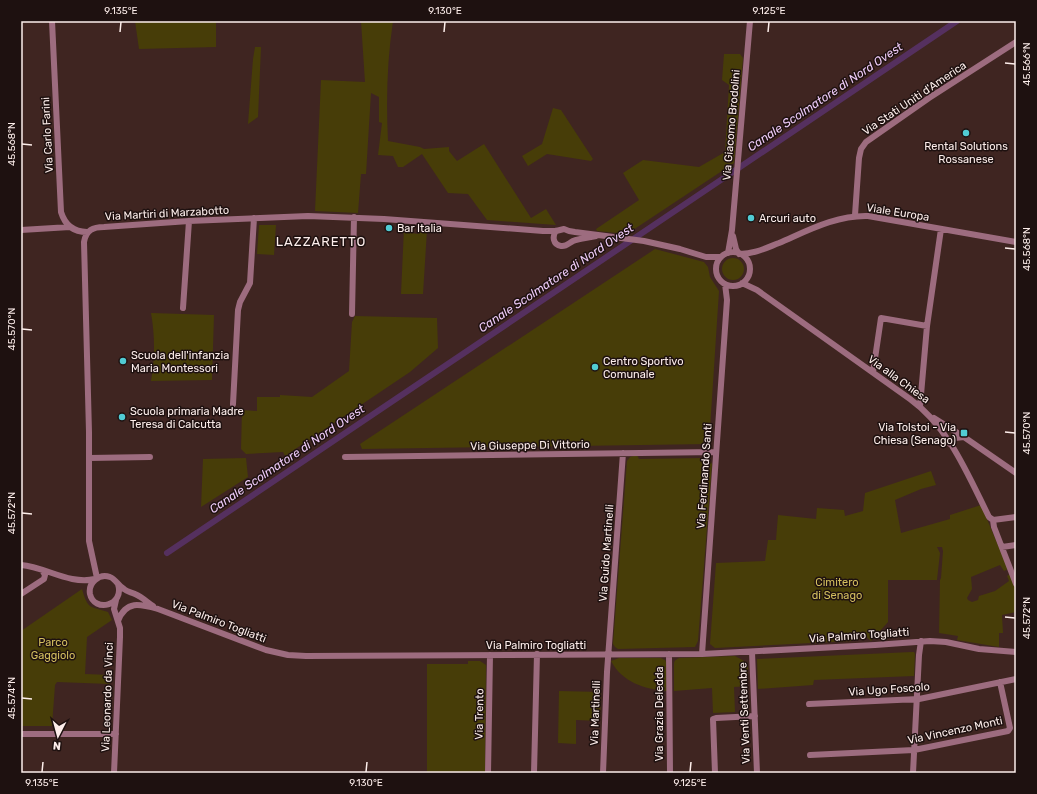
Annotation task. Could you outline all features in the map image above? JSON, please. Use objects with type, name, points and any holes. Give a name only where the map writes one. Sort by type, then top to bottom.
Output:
[{"type":"street","name":"Via Carlo Farini","points":[[52,21],[61,207],[62,217],[70,227]]},
{"type":"street","name":"Via Giacomo Brodolini","points":[[728,253],[732,230],[750,21]]},
{"type":"street","name":"Via Stati Uniti d'America","points":[[854,216],[859,158],[861,149],[866,142],[929,98],[1016,42]]},
{"type":"street","name":"Via Martiri di Marzabotto","points":[[87,232],[99,227],[189,221],[308,216],[354,217],[543,231],[555,234]]},
{"type":"street","name":"Viale Europa","points":[[739,254],[759,251],[836,220],[854,216],[868,216],[1016,242]]},
{"type":"street","points":[[352,314],[354,217]]},
{"type":"street","points":[[233,404],[238,310],[240,302],[248,288],[250,279],[254,218]]},
{"type":"street","points":[[183,308],[189,221]]},
{"type":"street","points":[[21,230],[70,227],[78,231],[87,232],[84,242],[89,458],[89,541],[96,579]]},
{"type":"street","points":[[568,231],[571,237],[565,246],[559,246],[554,242],[555,234],[561,229],[601,236],[644,241],[680,249],[706,257],[721,257],[728,253],[739,254],[744,257],[749,265],[750,271],[742,283],[735,286],[725,284],[718,277],[716,267],[706,257]]},
{"type":"street","points":[[920,406],[927,326],[941,229]]},
{"type":"street","name":"Via Giacomo Brodolini","points":[[732,230],[736,249],[739,254]]},
{"type":"street","points":[[569,242],[601,236]]},
{"type":"street","points":[[749,265],[759,251]]},
{"type":"street","points":[[716,267],[721,257]]},
{"type":"street","name":"Via alla Chiesa","points":[[748,276],[757,290]]},
{"type":"street","name":"Via alla Chiesa","points":[[742,283],[757,290],[873,372],[930,415],[950,444],[988,517],[994,520],[994,527],[1016,584]]},
{"type":"street","name":"Via Ferdinando Santi","points":[[702,654],[727,300],[725,284]]},
{"type":"street","name":"Via Ferdinando Santi","points":[[727,300],[735,286]]},
{"type":"street","points":[[873,372],[881,318],[927,326]]},
{"type":"street","points":[[930,415],[964,436],[1016,473]]},
{"type":"street","points":[[950,444],[955,438],[964,436]]},
{"type":"street","name":"Via Giuseppe Di Vittorio","points":[[346,458],[716,452]]},
{"type":"street","name":"Via Guido Martinelli","points":[[608,654],[623,453]]},
{"type":"street","points":[[89,458],[150,457]]},
{"type":"street","points":[[994,520],[1016,517]]},
{"type":"street","points":[[1002,547],[1016,545]]},
{"type":"street","points":[[94,562],[107,576],[112,578],[118,584],[119,589],[117,598]]},
{"type":"street","points":[[21,566],[42,570],[76,580],[85,581],[107,576]]},
{"type":"street","points":[[42,570],[46,575],[44,579]]},
{"type":"street","points":[[21,594],[44,579],[51,576],[59,576]]},
{"type":"street","points":[[90,591],[91,584],[96,579]]},
{"type":"street","points":[[76,580],[90,591],[94,601],[98,604],[109,605],[117,598],[129,592]]},
{"type":"street","name":"Via Palmiro Togliatti","points":[[118,584],[158,609]]},
{"type":"street","name":"Via Leonardo da Vinci","points":[[114,773],[120,637],[114,605],[117,598]]},
{"type":"street","name":"Via Leonardo da Vinci","points":[[104,605],[115,614]]},
{"type":"street","name":"Via Palmiro Togliatti","points":[[118,621],[124,610],[128,607],[139,605],[158,609],[252,645],[288,655],[702,654],[921,641],[946,642],[979,649],[1015,652]]},
{"type":"street","points":[[913,773],[918,655],[921,641]]},
{"type":"street","points":[[911,642],[916,647],[918,655]]},
{"type":"street","name":"Via Venti Settembre","points":[[752,652],[757,773]]},
{"type":"street","name":"Via Trento","points":[[488,773],[490,654]]},
{"type":"street","points":[[534,773],[536,654]]},
{"type":"street","name":"Via Martinelli","points":[[603,773],[608,654]]},
{"type":"street","name":"Via Grazia Deledda","points":[[669,654],[670,773]]},
{"type":"street","name":"Via Ugo Foscolo","points":[[809,704],[916,699],[1016,679]]},
{"type":"street","name":"Via Vincenzo Monti","points":[[810,755],[914,750],[1009,730],[1010,728],[1000,682]]},
{"type":"street","points":[[715,773],[713,719],[755,716]]},
{"type":"street","points":[[21,734],[116,734]]},
{"type":"green space","points":[[135,21],[216,21],[216,47],[139,49]]},
{"type":"green space","points":[[361,21],[393,21],[389,51],[387,111],[388,141],[424,149],[449,147],[449,151],[457,161],[484,144],[531,218],[546,209],[556,225],[487,220],[468,194],[448,193],[422,154],[403,167],[398,167],[393,156],[378,155],[382,123],[379,122],[379,97],[371,93],[366,174],[361,174],[358,213],[315,211],[321,80],[365,82]]},
{"type":"green space","points":[[255,47],[261,47],[258,117],[248,124],[253,59]]},
{"type":"green space","points":[[724,54],[740,54],[743,58],[734,163],[627,234],[597,231],[596,229],[639,200],[623,173],[643,160],[699,167],[725,152],[729,85],[722,80]]},
{"type":"green space","points":[[553,108],[561,110],[593,159],[591,161],[547,154],[528,166],[522,156],[542,144]]},
{"type":"green space","points":[[259,225],[276,225],[274,255],[257,254]]},
{"type":"green space","points":[[404,228],[411,229],[411,233],[418,234],[419,229],[427,230],[423,294],[401,294]]},
{"type":"green space","name":"Centro Sportivo Comunale","points":[[655,249],[704,262],[708,267],[710,277],[719,291],[709,444],[362,449],[360,444]]},
{"type":"green space","points":[[729,258],[737,258],[744,265],[744,273],[737,280],[729,280],[722,273],[722,265]]},
{"type":"green space","points":[[151,313],[214,315],[212,380],[151,381],[154,347]]},
{"type":"green space","points":[[355,316],[437,318],[438,348],[410,372],[285,456],[283,452],[246,454],[241,449],[242,410],[257,411],[257,397],[280,397],[280,395],[312,397],[349,371],[352,322]]},
{"type":"green space","points":[[637,455],[639,459],[705,458],[712,464],[698,641],[695,647],[618,649],[613,644],[627,461],[630,457]]},
{"type":"green space","points":[[246,458],[248,477],[201,507],[203,459]]},
{"type":"green space","name":"Cimitero di Senago","points":[[931,471],[936,485],[921,489],[895,500],[901,533],[950,519],[950,515],[981,505],[1008,569],[1004,571],[1000,565],[971,577],[972,589],[967,598],[972,602],[978,600],[979,596],[995,591],[1009,581],[1007,576],[1010,574],[1016,587],[1016,612],[1002,615],[1003,633],[999,633],[999,647],[957,640],[958,636],[939,633],[942,547],[937,547],[940,553],[937,580],[888,580],[888,622],[871,641],[861,632],[852,641],[715,648],[710,644],[716,563],[765,561],[768,540],[776,540],[778,515],[816,519],[817,508],[844,510],[845,516],[863,511],[865,493]]},
{"type":"green space","name":"Parco Gaggiolo","points":[[82,589],[88,604],[93,608],[108,612],[112,620],[87,637],[85,674],[110,675],[110,684],[57,682],[55,685],[52,726],[21,726],[21,631]]},
{"type":"green space","points":[[914,652],[914,676],[814,680],[813,685],[758,689],[757,659]]},
{"type":"green space","points":[[735,656],[746,662],[748,666],[748,686],[734,687],[735,712],[713,713],[712,688],[674,691],[674,664],[679,658]]},
{"type":"green space","points":[[619,658],[661,658],[665,660],[667,691],[642,686],[627,679],[611,661]]},
{"type":"green space","points":[[468,661],[480,661],[486,665],[485,773],[427,773],[427,664],[468,664]]},
{"type":"green space","points":[[559,691],[601,692],[600,721],[576,720],[576,744],[558,743]]},
{"type":"waterway","name":"Canale Scolmatore di Nord Ovest","points":[[167,553],[957,21]]},
{"type":"place","name":"Rental Solutions Rossanese","points":[[966,133]]},
{"type":"place","name":"Arcuri auto","points":[[751,218]]},
{"type":"place","name":"Bar Italia","points":[[389,228]]},
{"type":"place","name":"Scuola dell'infanzia Maria Montessori","points":[[123,361]]},
{"type":"place","name":"Centro Sportivo Comunale","points":[[595,367]]},
{"type":"place","name":"Scuola primaria Madre Teresa di Calcutta","points":[[122,417]]},
{"type":"place","name":"Via Tolstoi - Via Chiesa (Senago)","points":[[964,433]]},
{"type":"district","name":"LAZZARETTO","points":[[321,241]]}]
